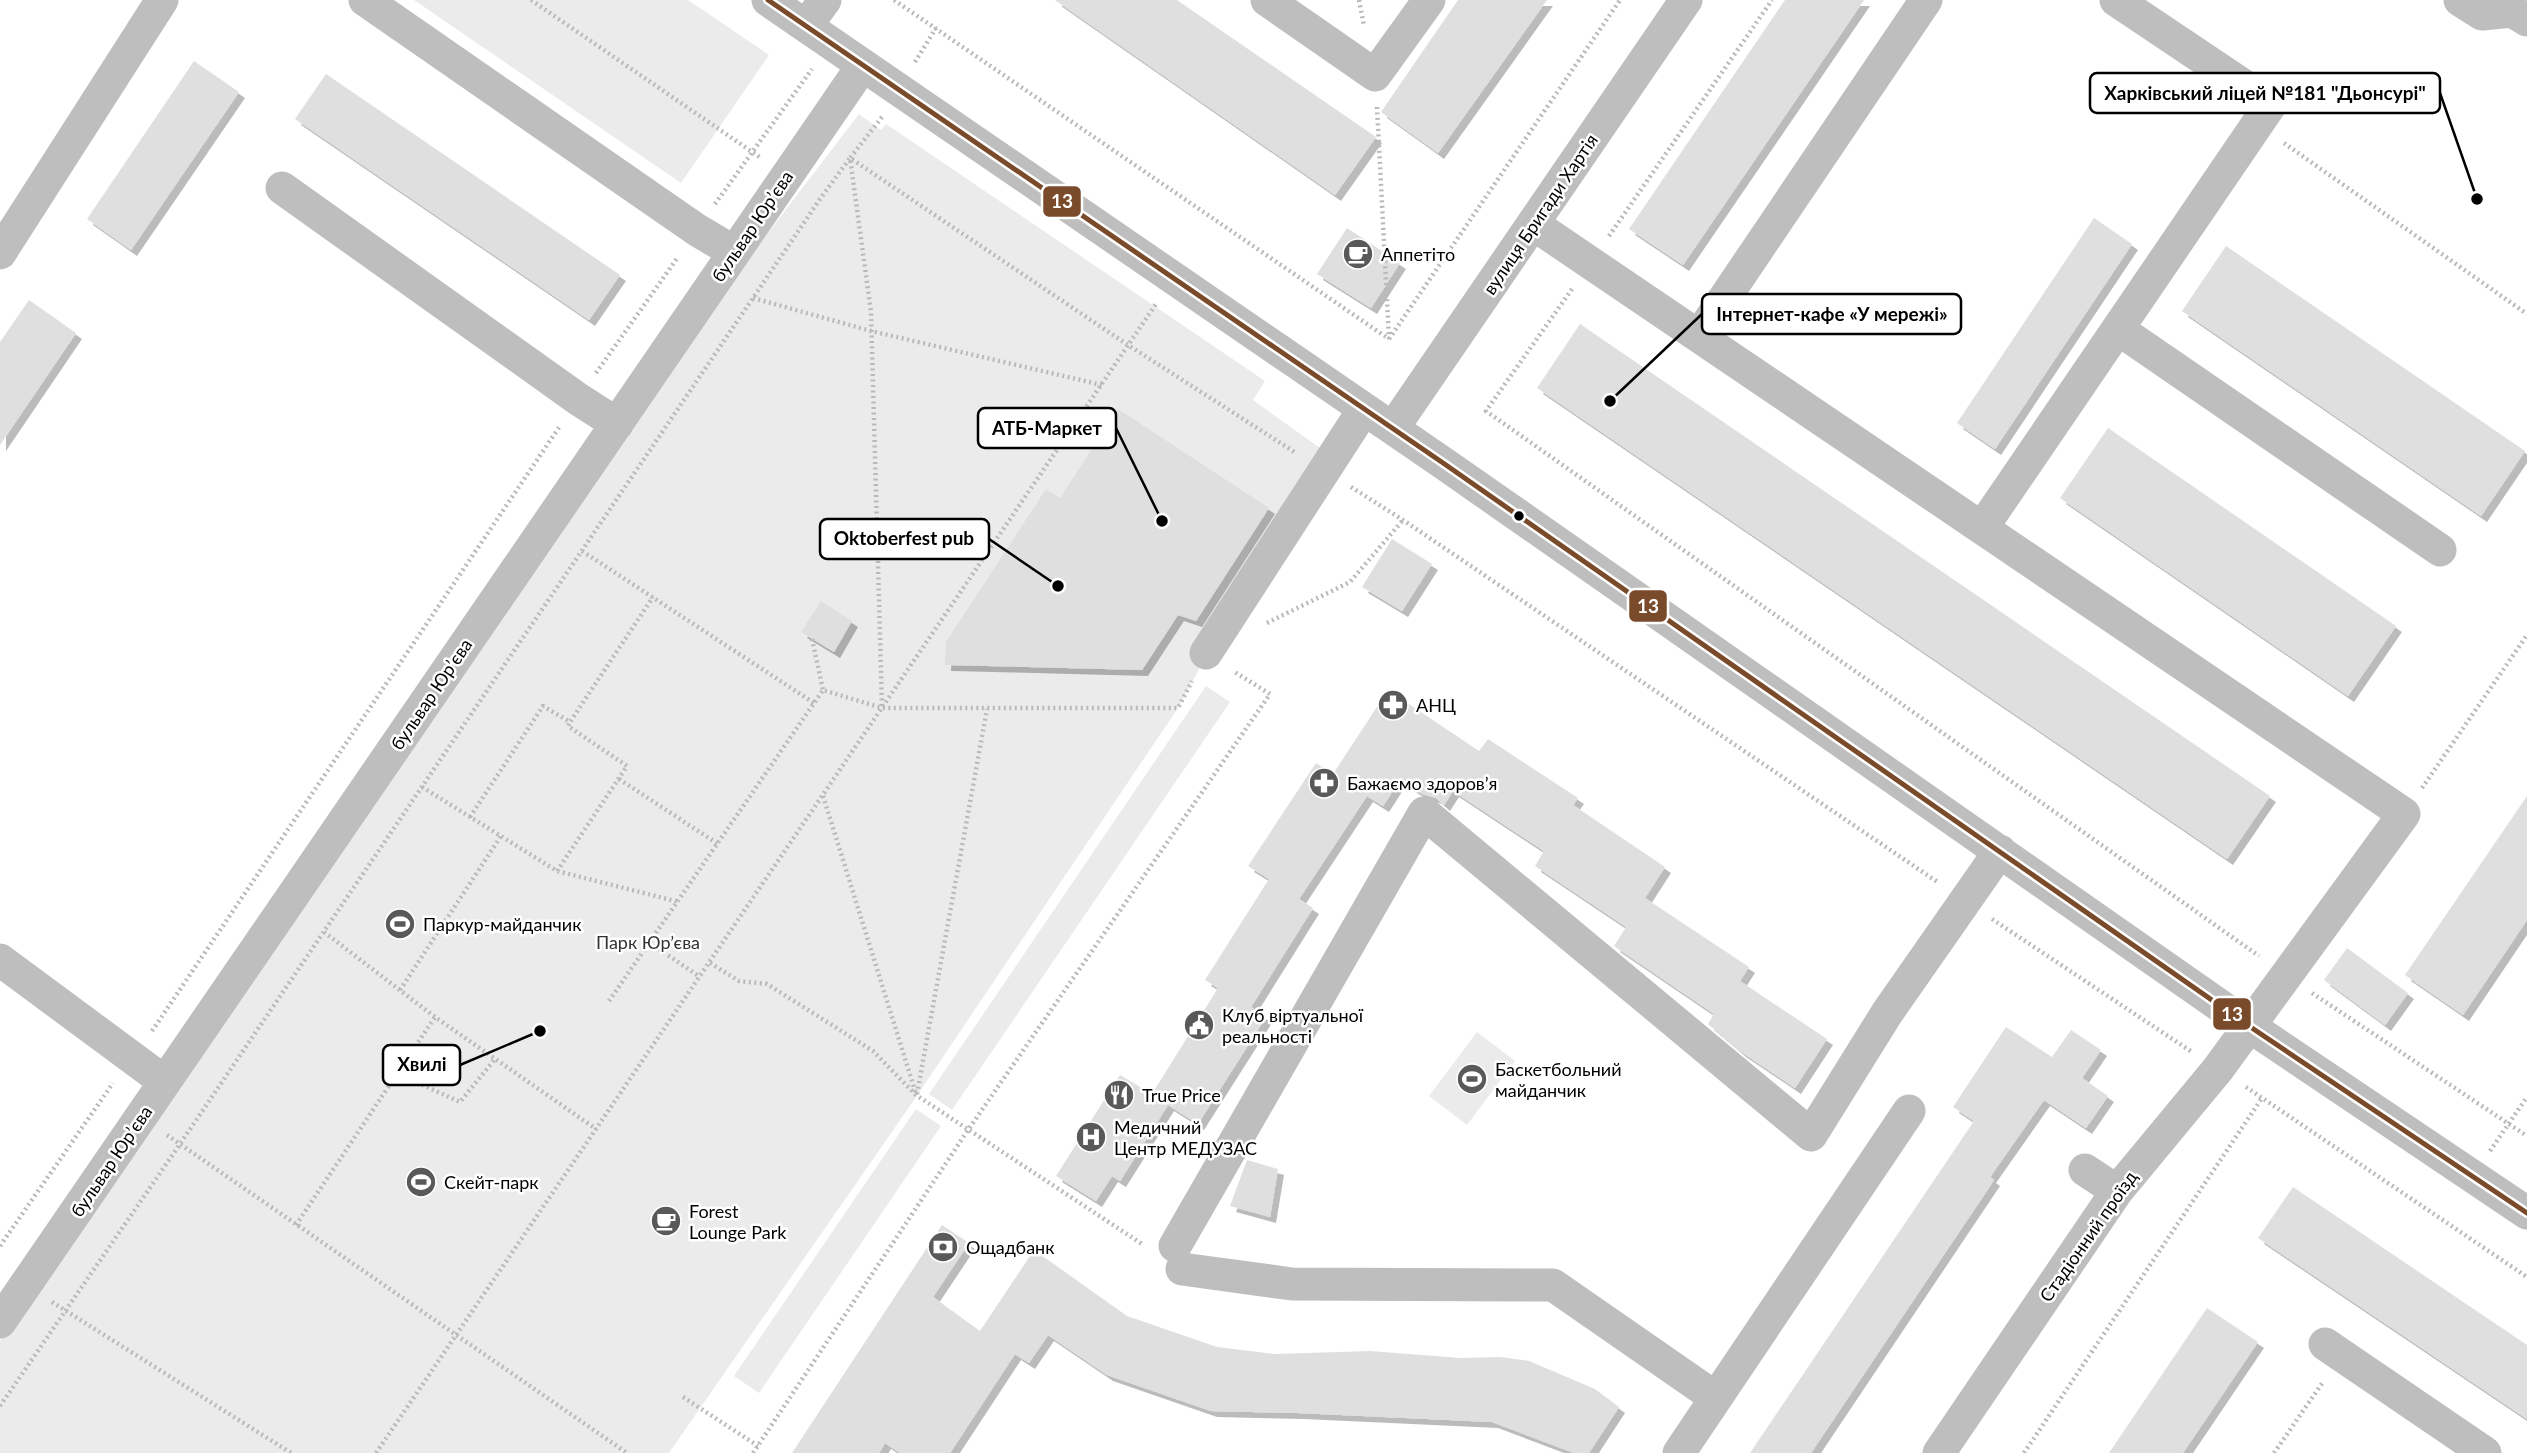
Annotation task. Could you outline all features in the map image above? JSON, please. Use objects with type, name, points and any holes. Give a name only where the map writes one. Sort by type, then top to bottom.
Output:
[{"type":"street","points":[[0,253],[163,0]]},
{"type":"street","points":[[365,0],[734,253]]},
{"type":"street","points":[[768,0],[820,23],[863,65],[1393,428],[2249,1026],[2527,1213]]},
{"type":"street","points":[[1266,0],[1375,75],[1429,0]]},
{"type":"street","name":"вулиця Бригади Хартія","points":[[1393,428],[1686,0]]},
{"type":"street","points":[[1699,336],[1926,0]]},
{"type":"street","points":[[1982,528],[2271,104],[2116,0]]},
{"type":"street","points":[[2460,0],[2482,14],[2512,11],[2527,20]]},
{"type":"street","name":"бульвар Юрʼєва","points":[[0,1322],[863,65]]},
{"type":"street","points":[[282,188],[617,424]]},
{"type":"street","points":[[1533,224],[2404,814]]},
{"type":"street","points":[[2118,329],[2440,550]]},
{"type":"street","points":[[1206,653],[1364,409]]},
{"type":"street","points":[[1716,1398],[1553,1285],[1292,1284],[1179,1258],[1424,813],[1811,1135],[1887,1013],[2000,851]]},
{"type":"street","name":"Стадіонний проїзд","points":[[1939,1453],[2117,1191],[2218,1069],[2404,814]]},
{"type":"street","points":[[0,960],[165,1082]]},
{"type":"street","points":[[1679,1453],[1909,1111]]},
{"type":"street","points":[[2085,1170],[2117,1191]]},
{"type":"street","points":[[2333,1349],[2485,1453]]},
{"type":"path","points":[[531,0],[786,177]]},
{"type":"path","points":[[894,0],[1389,339]]},
{"type":"path","points":[[1359,0],[1375,75],[1389,339]]},
{"type":"path","points":[[1389,339],[1620,0]]},
{"type":"path","points":[[1772,0],[1486,411],[2286,975],[2527,1136]]},
{"type":"path","points":[[0,1246],[107,1091],[133,1059],[578,399],[753,152],[820,23]]},
{"type":"path","points":[[909,71],[936,29]]},
{"type":"path","points":[[0,1406],[820,199],[882,117]]},
{"type":"path","points":[[2258,124],[2527,314]]},
{"type":"path","points":[[850,158],[872,331],[882,708]]},
{"type":"path","points":[[850,158],[1128,345],[1404,520],[1965,901],[2527,1277]]},
{"type":"path","points":[[376,1453],[1174,279]]},
{"type":"path","points":[[753,298],[872,331],[1102,385]]},
{"type":"path","points":[[1265,623],[1350,582],[1404,520]]},
{"type":"path","points":[[582,551],[814,703]]},
{"type":"path","points":[[557,872],[627,766],[568,726],[653,597]]},
{"type":"path","points":[[2404,814],[2527,635]]},
{"type":"path","points":[[609,1001],[823,690],[812,639]]},
{"type":"path","points":[[753,1453],[968,1130],[1270,694],[1206,653]]},
{"type":"path","points":[[823,690],[882,708],[1178,708]]},
{"type":"path","points":[[470,817],[543,706],[570,722]]},
{"type":"path","points":[[916,1095],[987,709]]},
{"type":"path","points":[[618,779],[718,844]]},
{"type":"path","points":[[422,787],[557,872],[679,902]]},
{"type":"path","points":[[823,796],[916,1095]]},
{"type":"path","points":[[400,990],[501,836]]},
{"type":"path","points":[[324,932],[435,1017],[596,1129]]},
{"type":"path","points":[[650,943],[700,976]]},
{"type":"path","points":[[710,962],[739,981],[767,984],[873,1051],[916,1095],[968,1130],[1179,1258]]},
{"type":"path","points":[[296,1225],[435,1017]]},
{"type":"path","points":[[397,1073],[460,1102],[495,1059]]},
{"type":"path","points":[[107,1091],[627,1453]]},
{"type":"path","points":[[2473,1175],[2527,1097]]},
{"type":"path","points":[[2024,1453],[2262,1098]]},
{"type":"path","points":[[65,1311],[291,1453]]},
{"type":"path","points":[[2274,1453],[2333,1349]]},
{"type":"path","points":[[683,1397],[758,1446]]},
{"type":"green space","points":[[414,0],[688,0],[769,55],[681,183]]},
{"type":"green space","name":"Парк Юр’єва","points":[[859,114],[881,130],[886,124],[1265,381],[1253,400],[1320,448],[1178,708],[914,1100],[669,1453],[0,1453],[0,1341],[703,318]]},
{"type":"green space","points":[[1206,686],[1230,702],[952,1110],[929,1094]]},
{"type":"green space","name":"Баскетбольний майданчик","points":[[1477,1032],[1515,1061],[1467,1125],[1429,1096]]},
{"type":"green space","points":[[916,1109],[941,1126],[759,1393],[734,1376]]},
{"type":"building","points":[[1055,0],[1177,0],[1376,137],[1335,195]]},
{"type":"building","points":[[1458,0],[1547,0],[1438,153],[1381,112]]},
{"type":"building","points":[[1785,0],[1864,0],[1683,265],[1629,229]]},
{"type":"building","points":[[194,61],[239,92],[131,250],[87,219]]},
{"type":"building","points":[[326,74],[620,275],[589,320],[295,119]]},
{"type":"building","points":[[2094,218],[2132,244],[1995,449],[1957,423]]},
{"type":"building","points":[[1347,228],[1400,263],[1371,308],[1317,274]]},
{"type":"building","points":[[2226,246],[2525,451],[2481,516],[2182,311]]},
{"type":"building","points":[[29,300],[76,333],[0,445],[0,342]]},
{"type":"building","points":[[1580,324],[2270,796],[2227,859],[1537,388]]},
{"type":"building","points":[[1118,409],[1269,508],[1196,621],[1178,615],[1142,670],[945,665],[946,642],[1046,489],[1060,498]]},
{"type":"building","points":[[2108,428],[2396,626],[2348,696],[2060,498]]},
{"type":"building","points":[[1392,539],[1432,564],[1402,611],[1362,587]]},
{"type":"building","points":[[821,601],[852,621],[834,652],[801,632]]},
{"type":"building","points":[[1388,690],[1479,751],[1488,739],[1578,798],[1573,805],[1665,867],[1645,898],[1749,967],[1740,981],[1827,1039],[1795,1088],[1740,1051],[1708,1024],[1714,1014],[1614,946],[1626,927],[1535,866],[1544,851],[1453,791],[1444,805],[1436,798],[1422,794],[1400,780],[1383,806],[1367,796],[1299,899],[1313,908],[1251,1007],[1266,1017],[1198,1124],[1168,1105],[1120,1181],[1112,1176],[1096,1201],[1056,1176],[1120,1075],[1152,1094],[1218,988],[1205,980],[1269,879],[1248,866],[1316,763],[1333,774]]},
{"type":"building","points":[[2527,796],[2527,920],[2463,1015],[2405,975]]},
{"type":"building","points":[[2347,948],[2408,993],[2385,1025],[2324,980]]},
{"type":"building","points":[[2006,1027],[2052,1057],[2071,1030],[2101,1050],[2082,1078],[2108,1096],[2086,1128],[2044,1100],[1990,1177],[1994,1180],[1811,1453],[1750,1453],[1974,1121],[1953,1107]]},
{"type":"building","points":[[1247,1160],[1278,1169],[1270,1217],[1230,1206]]},
{"type":"building","points":[[2293,1187],[2527,1345],[2527,1419],[2258,1238]]},
{"type":"building","points":[[942,1225],[969,1243],[933,1297],[980,1331],[1034,1250],[1127,1316],[1217,1347],[1274,1354],[1370,1351],[1461,1358],[1500,1357],[1529,1361],[1595,1389],[1619,1407],[1589,1453],[1574,1453],[1492,1422],[1211,1411],[1107,1375],[1048,1335],[1029,1363],[1015,1354],[950,1453],[900,1453],[885,1443],[879,1453],[792,1453]]},
{"type":"building","points":[[2207,1308],[2258,1342],[2183,1453],[2109,1453]]},
{"type":"transit line","name":"13","points":[[768,0],[1446,465],[2249,1026],[2527,1213]]},
{"type":"place","name":"Харківський ліцей №181 \"Дьонсурі\"","points":[[2477,199]]},
{"type":"place","name":"Аппетіто","points":[[1358,254]]},
{"type":"place","name":"Інтернет-кафе «У мережі»","points":[[1610,401]]},
{"type":"place","name":"АТБ-Маркет","points":[[1162,521]]},
{"type":"place","name":"Oktoberfest pub","points":[[1058,586]]},
{"type":"place","name":"АНЦ","points":[[1393,705]]},
{"type":"place","name":"Бажаємо здоровʼя","points":[[1324,783]]},
{"type":"place","name":"Паркур-майданчик","points":[[400,924]]},
{"type":"place","name":"Клуб віртуальної реальності","points":[[1199,1025]]},
{"type":"place","name":"Хвилі","points":[[540,1031]]},
{"type":"place","name":"Баскетбольний майданчик","points":[[1472,1079]]},
{"type":"place","name":"True Price","points":[[1119,1095]]},
{"type":"place","name":"Медичний Центр МЕДУЗАС","points":[[1091,1137]]},
{"type":"place","name":"Скейт-парк","points":[[421,1182]]},
{"type":"place","name":"Forest Lounge Park","points":[[666,1221]]},
{"type":"place","name":"Ощадбанк","points":[[943,1247]]}]
